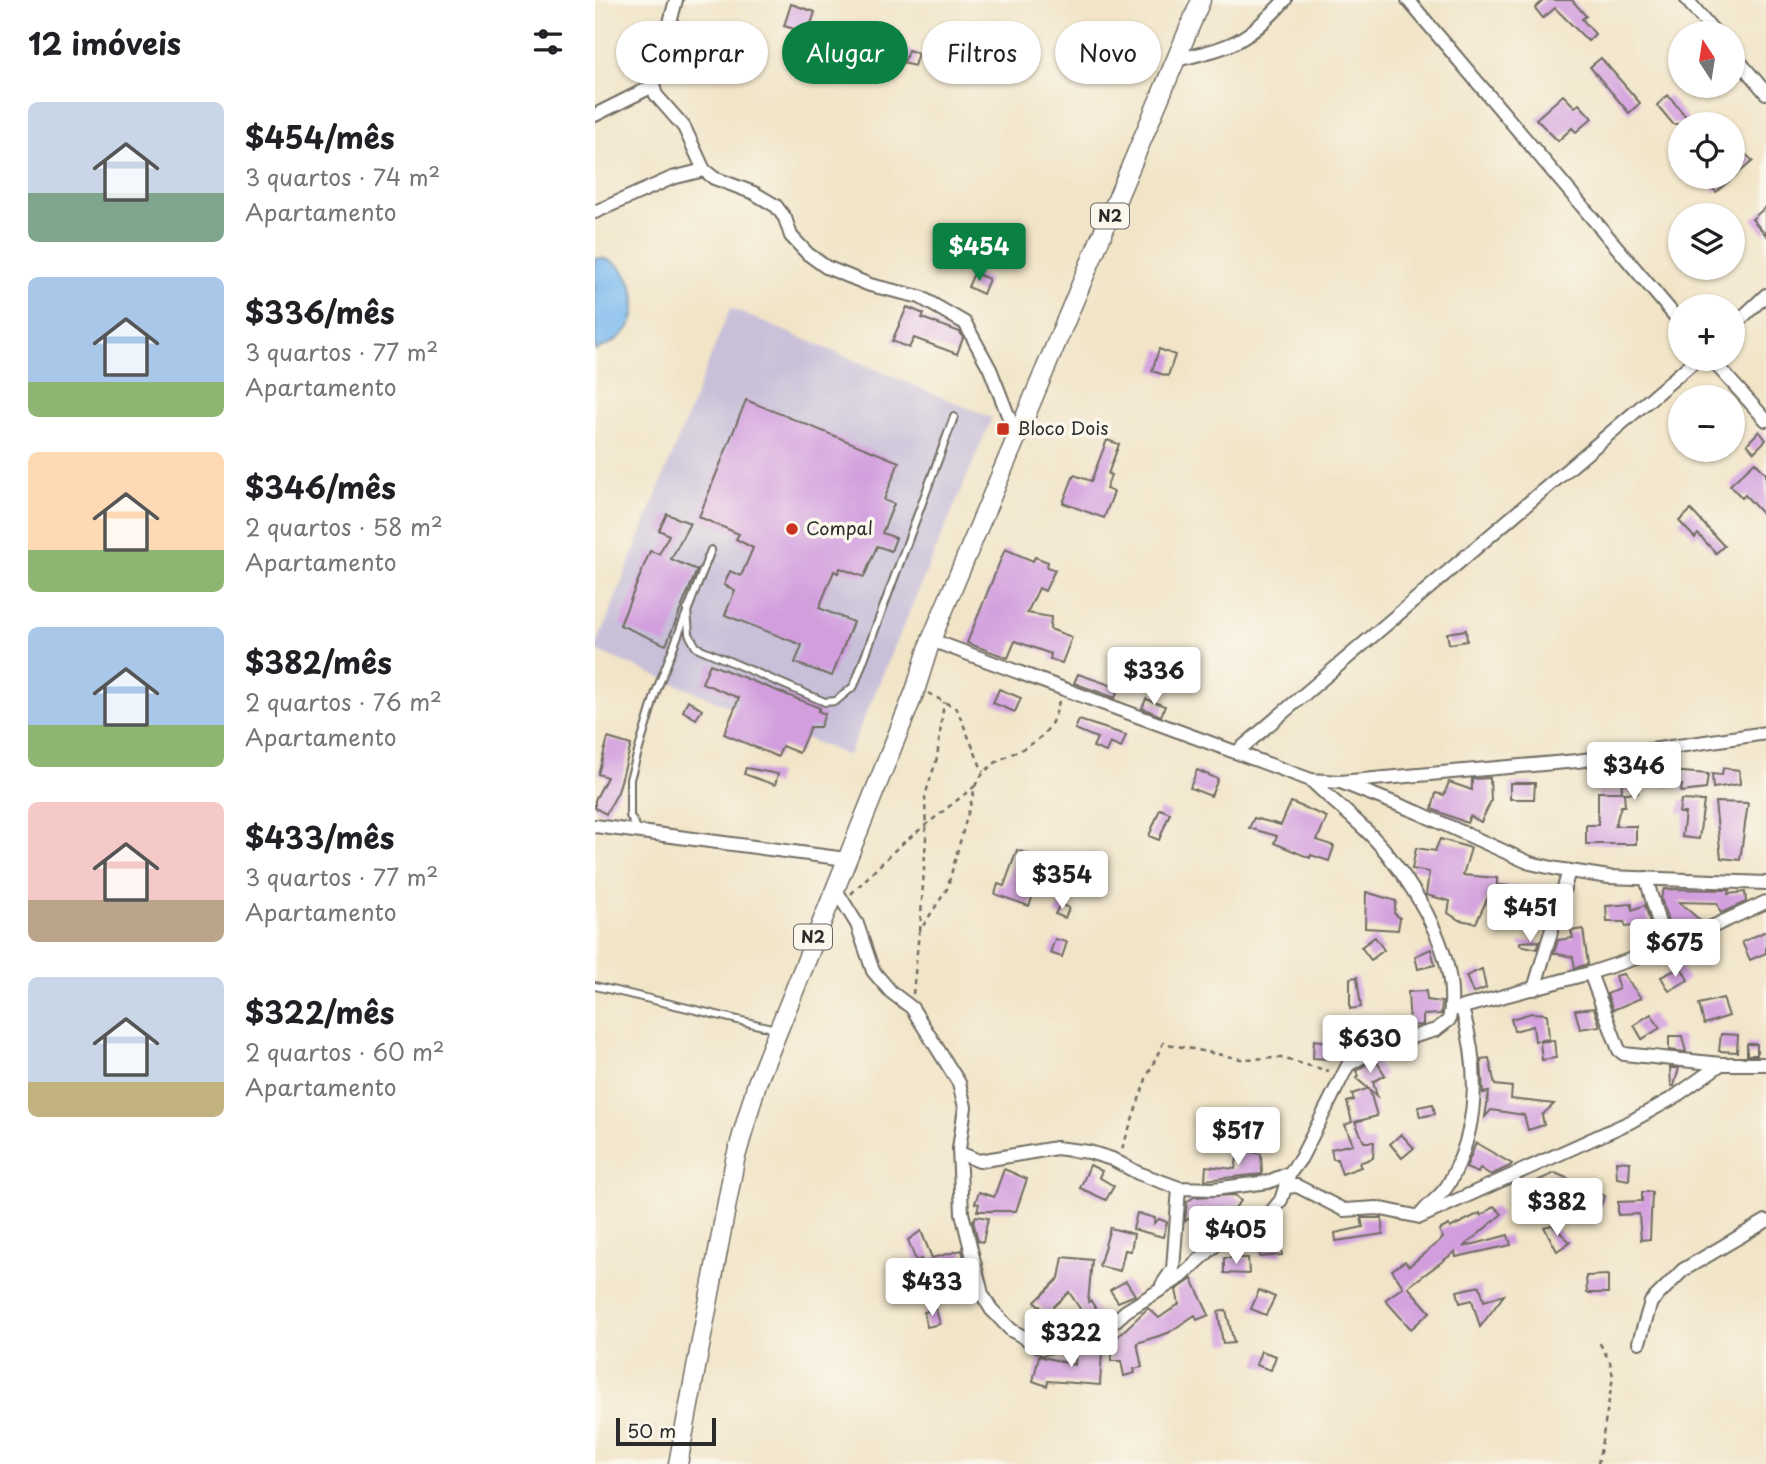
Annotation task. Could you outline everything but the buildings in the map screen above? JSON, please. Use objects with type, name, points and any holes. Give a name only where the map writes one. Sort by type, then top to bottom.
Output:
[{"type":"main road","name":"N2","points":[[678,1464],[735,1160],[757,1083],[777,1029],[839,895],[846,859],[915,691],[931,640],[1201,0]]},
{"type":"street","points":[[676,0],[653,86],[663,104],[682,123],[703,170],[714,178],[754,193],[776,206],[801,249],[826,267],[870,285],[920,298],[965,323],[991,369],[1017,439]]},
{"type":"street","points":[[1176,60],[1236,44],[1255,31],[1285,0]]},
{"type":"street","points":[[1408,0],[1668,308]]},
{"type":"street","points":[[1687,0],[1705,21]]},
{"type":"street","points":[[1745,68],[1766,93]]},
{"type":"street","points":[[595,115],[653,86]]},
{"type":"street","points":[[595,212],[672,178],[703,170]]},
{"type":"street","points":[[1745,315],[1766,295]]},
{"type":"street","points":[[1238,751],[1683,371]]},
{"type":"street","points":[[1722,371],[1766,420]]},
{"type":"street","points":[[931,640],[1311,780],[1340,782],[1577,761],[1766,733]]},
{"type":"street","points":[[1311,780],[1389,855],[1430,921],[1443,946],[1457,1010],[1474,1055],[1473,1107],[1458,1163],[1447,1187],[1420,1217]]},
{"type":"street","points":[[1340,782],[1417,811],[1530,863],[1569,871],[1646,878],[1766,883]]},
{"type":"street","points":[[595,826],[846,859]]},
{"type":"street","points":[[1534,989],[1569,871]]},
{"type":"street","points":[[1646,878],[1666,948]]},
{"type":"street","points":[[839,895],[857,924],[873,971],[891,992],[912,1008],[947,1059],[964,1097],[960,1153],[962,1213],[982,1294],[991,1309],[1011,1330],[1028,1342],[1052,1348],[1105,1329],[1126,1311],[1187,1272],[1224,1237],[1276,1210],[1290,1173],[1301,1158],[1342,1075],[1363,1053],[1444,1027],[1457,1010],[1590,973],[1666,948],[1766,902]]},
{"type":"street","points":[[1590,973],[1621,1052],[1721,1064],[1766,1065]]},
{"type":"street","points":[[1285,1188],[1297,1186],[1344,1210],[1377,1208],[1420,1217],[1630,1122],[1673,1098],[1721,1064]]},
{"type":"street","points":[[960,1153],[967,1158],[993,1160],[1056,1148],[1112,1158],[1138,1173],[1179,1188],[1214,1189],[1269,1182],[1290,1173]]},
{"type":"street","points":[[1153,1295],[1173,1269],[1179,1188]]},
{"type":"street","points":[[1639,1342],[1651,1302],[1683,1270],[1766,1221]]},
{"type":"lane","points":[[687,610],[689,634],[697,647],[825,702],[845,696],[854,686],[954,417]]},
{"type":"lane","points":[[639,832],[630,816],[631,779],[656,692],[711,550]]},
{"type":"lane","points":[[595,986],[777,1029]]},
{"type":"path","points":[[919,932],[947,889],[976,784],[983,772],[1039,740],[1055,722],[1061,687]]},
{"type":"path","points":[[915,691],[929,693],[957,709],[983,772]]},
{"type":"path","points":[[912,1008],[926,828],[926,796],[937,758],[944,702]]},
{"type":"path","points":[[839,895],[926,828],[976,784]]},
{"type":"path","points":[[1112,1158],[1121,1153],[1146,1079],[1163,1043],[1241,1059],[1281,1058],[1342,1075]]},
{"type":"path","points":[[1598,1340],[1610,1362],[1613,1377],[1598,1464]]},
{"type":"shaded area","points":[[730,308],[992,418],[848,756],[595,650]]},
{"type":"water","points":[[595,258],[606,259],[623,270],[633,288],[635,309],[631,325],[622,335],[612,343],[595,350]]},
{"type":"place","name":"Bloco Dois","points":[[1003,429]]},
{"type":"place","name":"Compal","points":[[792,529]]}]
